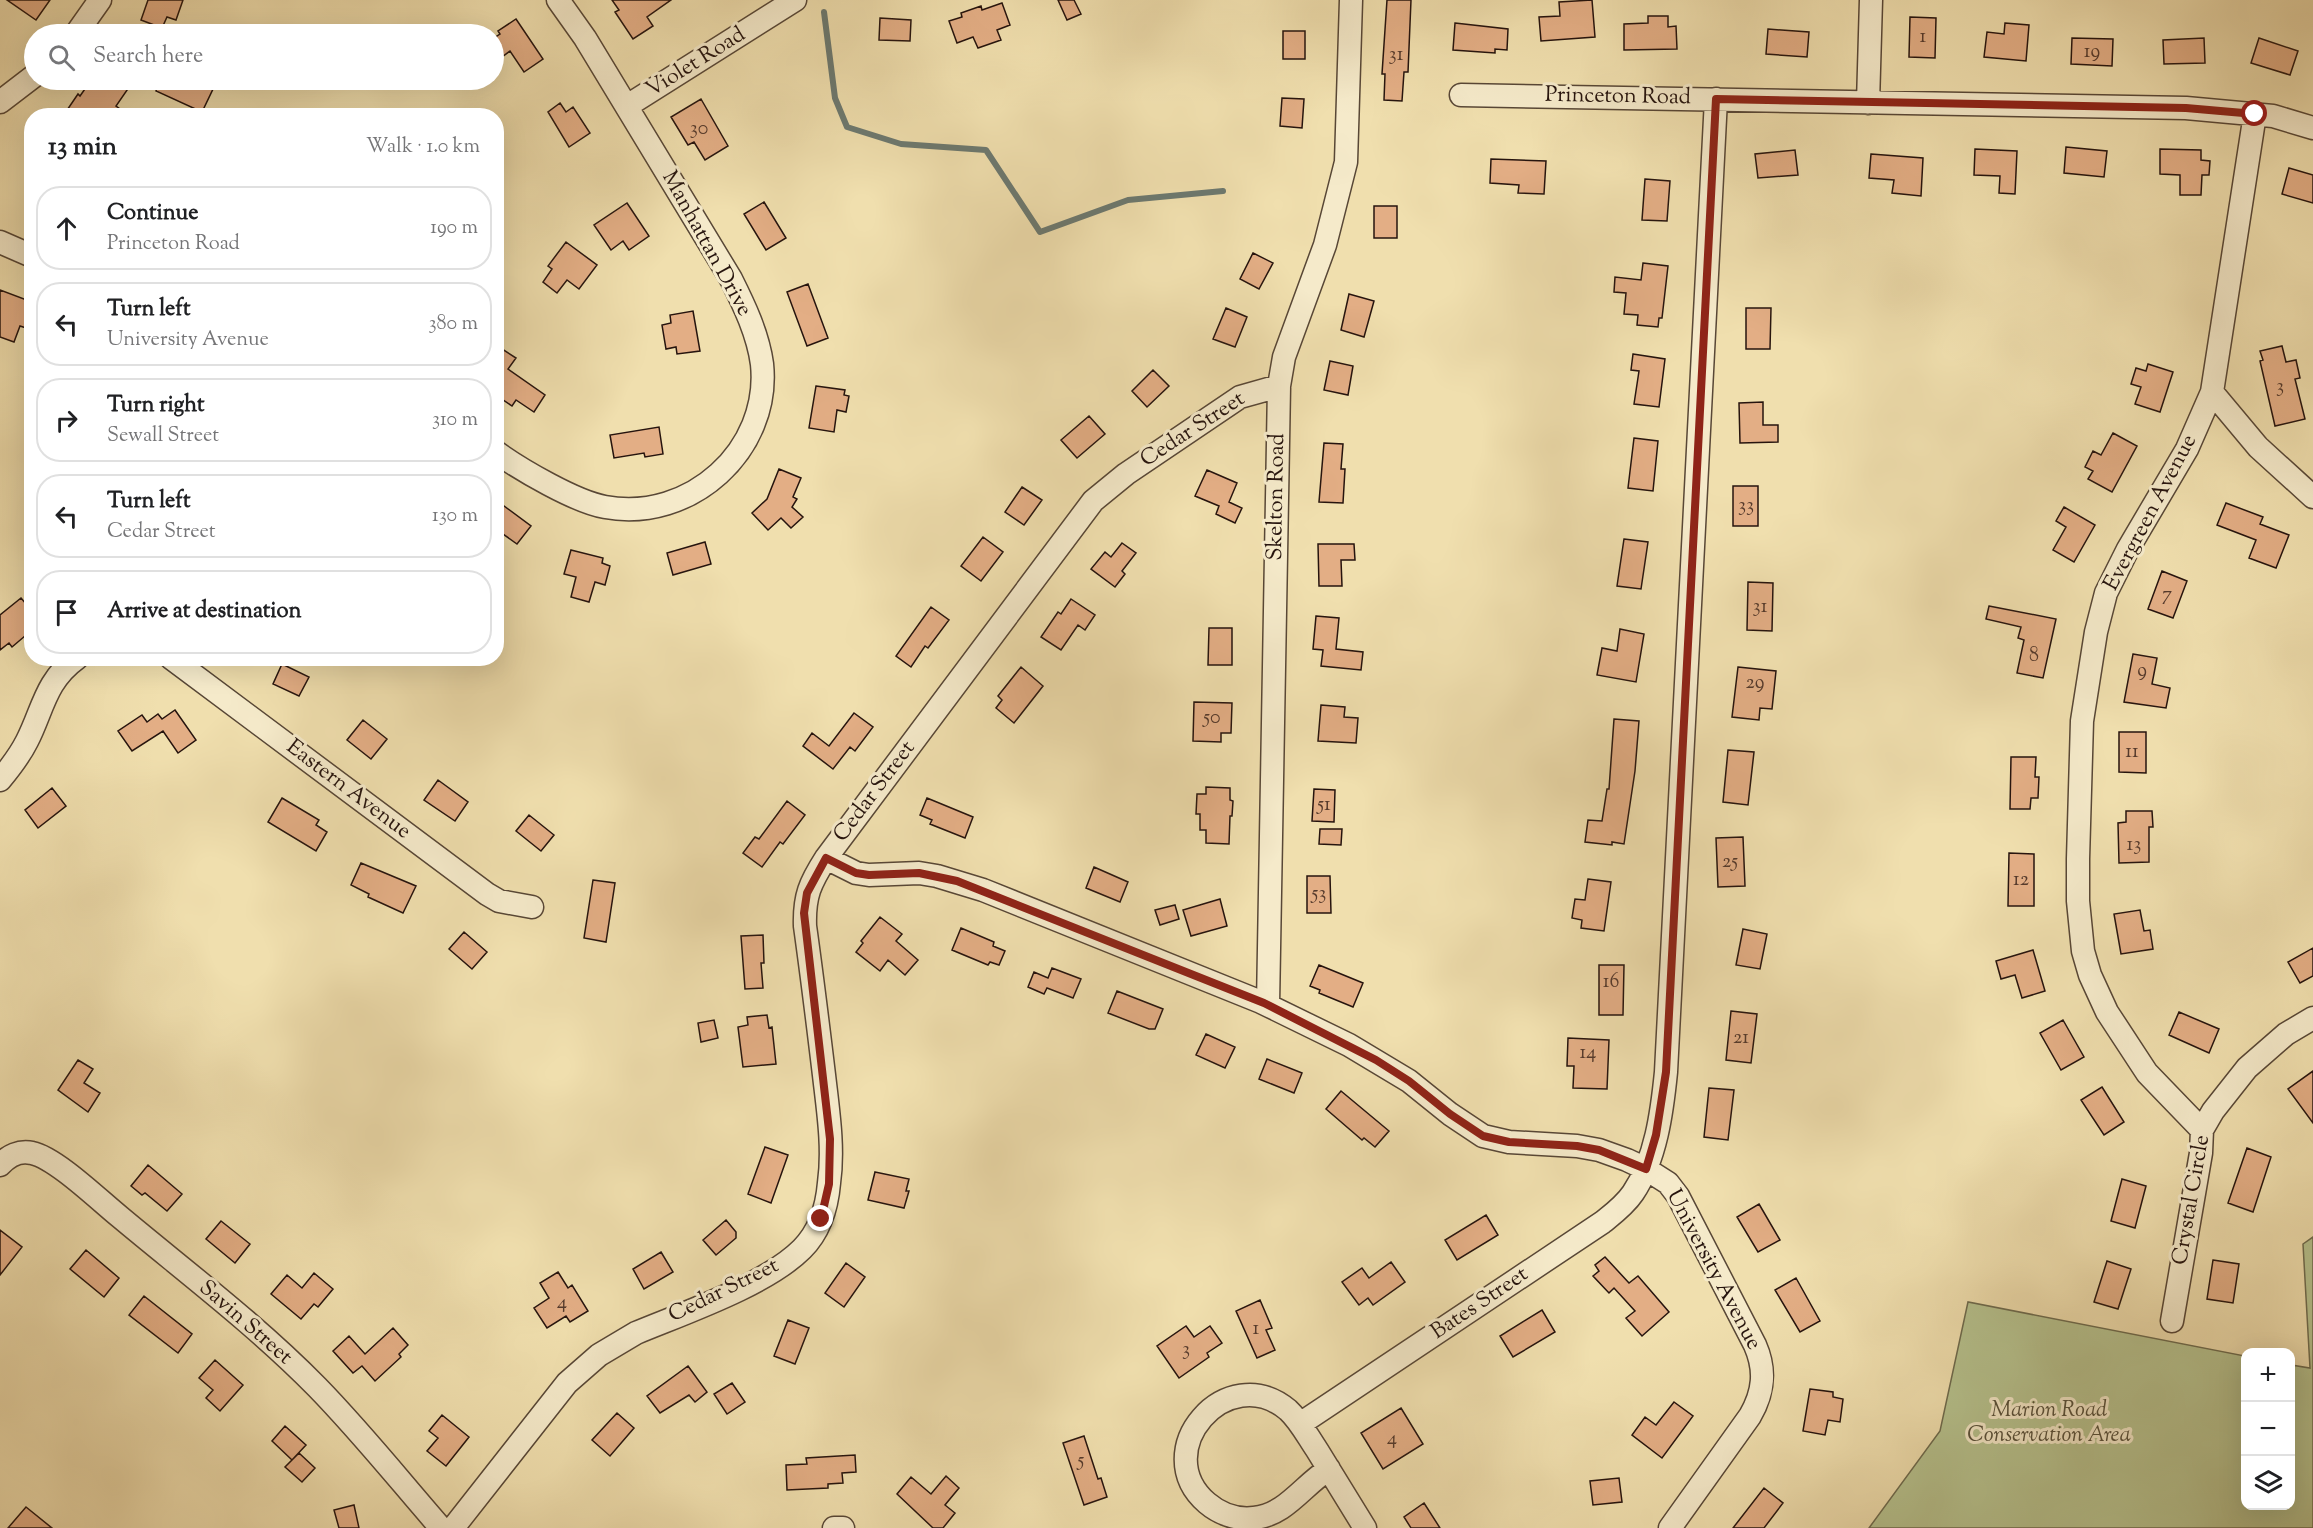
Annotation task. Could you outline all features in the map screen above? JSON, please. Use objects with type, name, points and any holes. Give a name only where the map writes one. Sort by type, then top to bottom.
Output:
[{"type":"street","points":[[83,24],[100,0]]},
{"type":"street","name":"Manhattan Drive","points":[[504,456],[576,497],[602,507],[637,509],[677,500],[702,487],[737,456],[753,428],[760,398],[762,363],[747,314],[715,250],[585,39],[558,0]]},
{"type":"street","name":"Violet Road","points":[[627,106],[795,0]]},
{"type":"street","name":"Skelton Road","points":[[1266,1004],[1279,386],[1284,357],[1324,245],[1346,162],[1351,0]]},
{"type":"street","points":[[1868,103],[1871,0]]},
{"type":"street","points":[[0,102],[24,84]]},
{"type":"street","name":"Princeton Road","points":[[1461,95],[2186,108],[2272,116],[2313,128]]},
{"type":"street","name":"University Avenue","points":[[1670,1528],[1750,1416],[1760,1397],[1763,1376],[1755,1345],[1678,1196],[1668,1183],[1646,1169],[1656,1135],[1666,1072],[1716,99]]},
{"type":"street","name":"Evergreen Avenue","points":[[2202,1130],[2148,1073],[2107,1012],[2083,951],[2079,912],[2078,859],[2082,721],[2096,632],[2106,593],[2128,549],[2187,449],[2212,392],[2255,114]]},
{"type":"street","points":[[0,242],[24,252]]},
{"type":"street","name":"Cedar Street","points":[[453,1528],[553,1400],[582,1368],[617,1343],[636,1333],[749,1284],[770,1272],[801,1250],[812,1235],[821,1219],[827,1198],[830,1139],[804,913],[807,893],[826,858],[1094,501],[1126,474],[1240,397],[1279,386]]},
{"type":"street","points":[[2212,392],[2258,447],[2313,497]]},
{"type":"street","points":[[0,780],[27,741],[45,696],[57,677],[69,666]]},
{"type":"street","name":"Eastern Avenue","points":[[182,666],[487,894],[499,901],[532,907]]},
{"type":"street","points":[[826,858],[856,873],[869,875],[919,873],[957,881],[1266,1004],[1376,1060],[1409,1081],[1450,1114],[1483,1136],[1509,1142],[1577,1146],[1599,1150],[1646,1169]]},
{"type":"street","name":"Crystal Circle","points":[[2172,1321],[2201,1153],[2202,1130],[2213,1111],[2247,1068],[2286,1034],[2313,1018]]},
{"type":"street","name":"Savin Street","points":[[0,1165],[7,1158],[22,1152],[36,1154],[68,1174],[265,1337],[318,1389],[441,1528]]},
{"type":"street","name":"Bates Street","points":[[1300,1424],[1602,1222],[1624,1204],[1646,1169]]},
{"type":"street","points":[[1329,1470],[1316,1477],[1281,1509],[1252,1518],[1232,1516],[1213,1508],[1193,1484],[1187,1465],[1188,1444],[1202,1416],[1218,1403],[1238,1396],[1269,1399],[1287,1409],[1300,1424],[1329,1470],[1365,1528]]},
{"type":"street","points":[[834,1528],[843,1528]]},
{"type":"green space","name":"Marion Road Conservation Area","points":[[2313,1237],[2313,1528],[1869,1528],[1940,1431],[1968,1302],[2241,1355],[2241,1510],[2295,1510],[2295,1366],[2310,1368],[2303,1244]]},
{"type":"building","points":[[7,0],[50,0],[36,20]]},
{"type":"building","points":[[148,0],[183,0],[176,20],[167,17],[164,24],[152,24],[141,20]]},
{"type":"building","points":[[612,0],[671,0],[647,17],[653,26],[633,39],[615,12],[619,10]]},
{"type":"building","points":[[1058,0],[1074,0],[1081,14],[1067,20]]},
{"type":"building","points":[[1387,0],[1411,0],[1408,72],[1404,72],[1402,101],[1384,100],[1385,74],[1382,74]]},
{"type":"building","points":[[1592,0],[1595,37],[1541,41],[1539,17],[1560,16],[1559,2]]},
{"type":"building","points":[[1002,3],[1010,25],[997,30],[1001,40],[978,48],[973,37],[957,43],[949,21],[962,17],[961,13],[981,6],[982,10]]},
{"type":"building","points":[[1648,16],[1668,16],[1668,27],[1676,26],[1677,49],[1624,50],[1624,24],[1648,23]]},
{"type":"building","points":[[1910,17],[1936,18],[1935,58],[1909,57]]},
{"type":"building","points":[[880,18],[911,20],[910,41],[879,40]]},
{"type":"building","points":[[516,19],[543,59],[524,72],[510,51],[504,56],[504,27]]},
{"type":"building","points":[[1455,23],[1508,29],[1507,50],[1495,49],[1495,53],[1453,50]]},
{"type":"building","points":[[2005,23],[2029,25],[2026,61],[1984,57],[1987,32],[2004,34]]},
{"type":"building","points":[[1768,29],[1809,32],[1807,57],[1766,54]]},
{"type":"building","points":[[1283,31],[1305,31],[1305,59],[1283,59]]},
{"type":"building","points":[[2072,38],[2113,39],[2112,66],[2071,64]]},
{"type":"building","points":[[2204,38],[2205,63],[2164,64],[2163,40]]},
{"type":"building","points":[[2259,38],[2298,51],[2290,75],[2251,63]]},
{"type":"building","points":[[84,90],[127,90],[116,106],[119,108],[68,108],[78,94],[80,96]]},
{"type":"building","points":[[213,90],[204,108],[193,108],[156,91]]},
{"type":"building","points":[[1282,98],[1304,99],[1302,128],[1280,126]]},
{"type":"building","points":[[701,99],[728,146],[705,160],[694,142],[688,145],[671,117]]},
{"type":"building","points":[[560,103],[566,112],[573,107],[590,133],[569,147],[548,112]]},
{"type":"building","points":[[2066,147],[2107,151],[2104,177],[2064,173]]},
{"type":"building","points":[[1975,149],[2017,151],[2015,194],[1999,193],[2000,176],[1974,175]]},
{"type":"building","points":[[2160,149],[2201,150],[2201,160],[2210,161],[2209,175],[2202,175],[2201,195],[2180,195],[2180,175],[2160,174]]},
{"type":"building","points":[[1795,150],[1798,175],[1758,178],[1755,154]]},
{"type":"building","points":[[1871,154],[1923,158],[1921,196],[1892,193],[1894,180],[1869,178]]},
{"type":"building","points":[[1491,159],[1546,161],[1544,194],[1518,193],[1519,185],[1490,183]]},
{"type":"building","points":[[2289,168],[2313,175],[2313,203],[2282,194]]},
{"type":"building","points":[[1645,179],[1670,181],[1667,221],[1642,220]]},
{"type":"building","points":[[764,202],[786,238],[766,250],[744,214]]},
{"type":"building","points":[[627,203],[649,236],[629,250],[623,241],[611,250],[594,225]]},
{"type":"building","points":[[1374,206],[1397,206],[1397,238],[1374,238]]},
{"type":"building","points":[[566,242],[597,265],[579,289],[567,280],[557,293],[543,282],[552,269],[548,266]]},
{"type":"building","points":[[1253,253],[1273,263],[1259,289],[1240,279]]},
{"type":"building","points":[[1643,263],[1668,266],[1662,318],[1659,318],[1658,327],[1637,325],[1638,315],[1624,314],[1626,293],[1614,292],[1615,277],[1641,280]]},
{"type":"building","points":[[808,284],[828,338],[807,346],[787,292]]},
{"type":"building","points":[[0,290],[24,299],[24,327],[20,326],[14,342],[0,337]]},
{"type":"building","points":[[1349,294],[1374,301],[1364,337],[1341,330]]},
{"type":"building","points":[[1226,308],[1247,317],[1235,347],[1213,339]]},
{"type":"building","points":[[1746,308],[1771,308],[1770,349],[1746,349]]},
{"type":"building","points":[[693,311],[700,351],[677,354],[676,347],[666,349],[662,325],[671,323],[670,315]]},
{"type":"building","points":[[2282,346],[2286,362],[2296,360],[2300,378],[2295,379],[2305,419],[2275,426],[2260,361],[2263,360],[2260,351]]},
{"type":"building","points":[[504,350],[516,358],[508,369],[545,395],[534,412],[516,400],[512,406],[504,400]]},
{"type":"building","points":[[1633,354],[1665,359],[1659,407],[1634,404],[1639,371],[1631,370]]},
{"type":"building","points":[[1330,361],[1353,366],[1348,395],[1324,390]]},
{"type":"building","points":[[2148,364],[2173,372],[2160,412],[2135,404],[2141,387],[2131,384],[2136,368],[2146,371]]},
{"type":"building","points":[[1153,370],[1169,386],[1147,407],[1132,391]]},
{"type":"building","points":[[816,386],[845,390],[844,395],[849,396],[846,412],[837,410],[834,432],[809,428]]},
{"type":"building","points":[[1763,402],[1763,425],[1778,425],[1778,442],[1740,443],[1739,403]]},
{"type":"building","points":[[1089,416],[1105,434],[1077,458],[1061,440]]},
{"type":"building","points":[[659,427],[663,454],[645,457],[644,453],[614,458],[610,435]]},
{"type":"building","points":[[2113,433],[2137,446],[2112,492],[2088,479],[2093,471],[2085,467],[2093,451],[2101,455]]},
{"type":"building","points":[[1634,438],[1658,441],[1653,491],[1628,488]]},
{"type":"building","points":[[1324,443],[1343,444],[1341,469],[1345,469],[1343,503],[1319,502]]},
{"type":"building","points":[[779,469],[801,478],[793,497],[797,499],[792,507],[803,517],[791,528],[781,518],[768,530],[752,513],[767,499]]},
{"type":"building","points":[[1207,470],[1237,483],[1229,502],[1242,508],[1235,523],[1216,514],[1219,506],[1195,496]]},
{"type":"building","points":[[1733,486],[1758,486],[1758,526],[1733,526]]},
{"type":"building","points":[[1022,487],[1042,500],[1024,525],[1005,512]]},
{"type":"building","points":[[2226,503],[2263,517],[2260,524],[2289,535],[2276,568],[2249,558],[2256,540],[2217,525]]},
{"type":"building","points":[[504,506],[531,526],[517,544],[504,535]]},
{"type":"building","points":[[2064,507],[2095,525],[2074,562],[2053,550],[2066,527],[2056,521]]},
{"type":"building","points":[[983,537],[1003,552],[981,581],[961,566]]},
{"type":"building","points":[[1624,539],[1648,542],[1641,589],[1617,586]]},
{"type":"building","points":[[705,542],[711,564],[673,575],[667,553]]},
{"type":"building","points":[[1122,543],[1136,553],[1122,571],[1125,574],[1115,587],[1091,569],[1105,552],[1111,557]]},
{"type":"building","points":[[1318,544],[1354,544],[1355,560],[1341,560],[1342,586],[1319,586]]},
{"type":"building","points":[[571,550],[603,558],[602,563],[610,566],[605,585],[595,582],[589,602],[571,597],[576,577],[564,574]]},
{"type":"building","points":[[2162,571],[2187,581],[2173,618],[2148,609]]},
{"type":"building","points":[[1748,582],[1773,583],[1772,631],[1747,630]]},
{"type":"building","points":[[21,598],[24,602],[24,637],[12,647],[9,643],[0,650],[0,615]]},
{"type":"building","points":[[1071,599],[1095,615],[1085,630],[1078,625],[1061,650],[1041,637],[1058,612],[1061,614]]},
{"type":"building","points":[[1989,606],[2056,619],[2043,678],[2017,673],[2024,640],[2018,638],[2021,627],[1986,619]]},
{"type":"building","points":[[931,607],[949,620],[928,648],[925,646],[911,667],[896,656]]},
{"type":"building","points":[[1316,616],[1339,618],[1336,649],[1363,652],[1361,670],[1321,666],[1323,650],[1313,649]]},
{"type":"building","points":[[1209,628],[1232,628],[1232,665],[1208,665]]},
{"type":"building","points":[[1620,629],[1644,634],[1636,682],[1597,675],[1602,648],[1617,651]]},
{"type":"building","points":[[2133,654],[2157,658],[2152,684],[2170,688],[2166,708],[2124,702]]},
{"type":"building","points":[[281,666],[286,666],[309,677],[299,696],[273,684]]},
{"type":"building","points":[[1021,667],[1043,686],[1014,723],[996,708],[1002,700],[998,696]]},
{"type":"building","points":[[1738,667],[1776,671],[1772,709],[1760,708],[1759,720],[1732,717]]},
{"type":"building","points":[[1194,702],[1232,703],[1231,733],[1221,733],[1221,742],[1193,741]]},
{"type":"building","points":[[1321,705],[1345,707],[1344,717],[1358,718],[1356,743],[1318,741]]},
{"type":"building","points":[[175,710],[196,740],[178,753],[163,731],[132,751],[118,731],[142,715],[147,722],[158,714],[162,719]]},
{"type":"building","points":[[854,713],[873,727],[855,751],[850,747],[833,769],[803,746],[812,733],[829,746]]},
{"type":"building","points":[[1614,719],[1639,721],[1635,771],[1624,844],[1585,842],[1588,820],[1602,821],[1607,789],[1609,789]]},
{"type":"building","points":[[363,720],[387,739],[371,759],[347,740]]},
{"type":"building","points":[[2119,732],[2146,732],[2146,773],[2119,772]]},
{"type":"building","points":[[1728,750],[1754,752],[1748,805],[1723,802]]},
{"type":"building","points":[[2011,757],[2036,757],[2035,777],[2039,777],[2038,798],[2031,798],[2030,809],[2010,809]]},
{"type":"building","points":[[438,780],[468,802],[455,821],[424,800]]},
{"type":"building","points":[[1206,787],[1230,788],[1230,800],[1233,801],[1229,844],[1206,843],[1206,830],[1200,830],[1200,814],[1196,814],[1197,794],[1206,794]]},
{"type":"building","points":[[52,788],[66,806],[38,828],[25,810]]},
{"type":"building","points":[[1314,789],[1335,790],[1334,822],[1312,821]]},
{"type":"building","points":[[282,798],[319,820],[316,825],[327,832],[316,851],[268,822]]},
{"type":"building","points":[[927,798],[973,817],[965,838],[930,824],[932,820],[920,815]]},
{"type":"building","points":[[787,801],[805,815],[783,844],[780,842],[762,867],[743,853],[755,837],[759,839]]},
{"type":"building","points":[[2126,811],[2152,811],[2153,827],[2149,827],[2149,862],[2119,863],[2118,823],[2126,822]]},
{"type":"building","points":[[529,815],[554,835],[541,851],[516,831]]},
{"type":"building","points":[[1320,829],[1342,829],[1341,845],[1319,844]]},
{"type":"building","points":[[1743,837],[1745,886],[1718,887],[1716,838]]},
{"type":"building","points":[[2009,853],[2034,854],[2034,906],[2008,906]]},
{"type":"building","points":[[361,863],[416,886],[403,913],[368,897],[369,894],[351,885]]},
{"type":"building","points":[[1094,867],[1128,882],[1120,902],[1086,888]]},
{"type":"building","points":[[1307,876],[1330,876],[1331,913],[1307,913]]},
{"type":"building","points":[[1588,879],[1611,882],[1604,931],[1581,928],[1582,920],[1572,918],[1575,899],[1585,900]]},
{"type":"building","points":[[593,880],[615,883],[606,942],[584,938]]},
{"type":"building","points":[[1220,899],[1227,926],[1191,936],[1183,910]]},
{"type":"building","points":[[1175,905],[1179,919],[1160,925],[1155,910]]},
{"type":"building","points":[[2140,910],[2144,931],[2150,930],[2153,949],[2121,954],[2114,914]]},
{"type":"building","points":[[880,917],[902,934],[896,941],[918,960],[905,975],[888,960],[880,971],[856,952],[863,943],[861,941]]},
{"type":"building","points":[[961,928],[994,942],[993,946],[1005,951],[999,965],[990,962],[988,965],[952,950]]},
{"type":"building","points":[[1743,929],[1767,934],[1760,969],[1736,965]]},
{"type":"building","points":[[464,932],[487,952],[472,969],[449,949]]},
{"type":"building","points":[[763,935],[764,963],[761,963],[763,988],[745,989],[741,936]]},
{"type":"building","points":[[2313,948],[2313,976],[2300,983],[2288,962]]},
{"type":"building","points":[[2033,950],[2045,991],[2022,998],[2015,975],[2001,979],[1996,961]]},
{"type":"building","points":[[1319,965],[1363,983],[1353,1007],[1319,993],[1320,990],[1310,986]]},
{"type":"building","points":[[1599,965],[1624,965],[1623,1015],[1599,1015]]},
{"type":"building","points":[[1052,968],[1081,979],[1073,998],[1047,988],[1044,994],[1028,987],[1034,972],[1048,978]]},
{"type":"building","points":[[1117,991],[1163,1009],[1155,1029],[1149,1029],[1108,1013]]},
{"type":"building","points":[[1731,1011],[1757,1014],[1751,1063],[1726,1060]]},
{"type":"building","points":[[2179,1012],[2219,1029],[2209,1053],[2169,1035]]},
{"type":"building","points":[[767,1015],[769,1028],[772,1027],[776,1064],[743,1067],[738,1027],[748,1025],[747,1017]]},
{"type":"building","points":[[714,1020],[718,1038],[701,1042],[698,1023]]},
{"type":"building","points":[[2063,1020],[2084,1057],[2061,1070],[2040,1033]]},
{"type":"building","points":[[1206,1034],[1235,1047],[1225,1068],[1196,1055]]},
{"type":"building","points":[[1568,1038],[1609,1040],[1607,1089],[1573,1088],[1574,1066],[1567,1066]]},
{"type":"building","points":[[1267,1059],[1302,1073],[1294,1093],[1259,1079]]},
{"type":"building","points":[[78,1060],[93,1069],[84,1083],[100,1093],[88,1112],[58,1090]]},
{"type":"building","points":[[2313,1071],[2313,1123],[2288,1089]]},
{"type":"building","points":[[2102,1087],[2124,1122],[2104,1135],[2081,1100]]},
{"type":"building","points":[[1709,1088],[1734,1090],[1728,1140],[1704,1137]]},
{"type":"building","points":[[1341,1091],[1389,1131],[1375,1147],[1364,1138],[1362,1140],[1326,1109]]},
{"type":"building","points":[[765,1147],[788,1155],[771,1203],[748,1194]]},
{"type":"building","points":[[2247,1148],[2271,1157],[2253,1212],[2228,1203]]},
{"type":"building","points":[[148,1165],[182,1194],[167,1211],[145,1193],[142,1195],[131,1186]]},
{"type":"building","points":[[875,1172],[909,1179],[906,1191],[909,1191],[904,1208],[868,1200]]},
{"type":"building","points":[[2122,1179],[2146,1186],[2135,1228],[2111,1221]]},
{"type":"building","points":[[1759,1204],[1780,1240],[1758,1252],[1737,1217]]},
{"type":"building","points":[[1486,1215],[1498,1235],[1457,1260],[1445,1240]]},
{"type":"building","points":[[726,1220],[736,1232],[736,1238],[716,1255],[703,1240]]},
{"type":"building","points":[[221,1221],[250,1244],[235,1263],[206,1239]]},
{"type":"building","points":[[0,1230],[22,1247],[0,1275]]},
{"type":"building","points":[[86,1250],[119,1278],[104,1297],[70,1269]]},
{"type":"building","points":[[661,1252],[673,1272],[644,1289],[633,1269]]},
{"type":"building","points":[[1605,1257],[1629,1283],[1638,1276],[1669,1312],[1642,1336],[1626,1318],[1635,1311],[1614,1288],[1609,1293],[1593,1276],[1599,1271],[1595,1265]]},
{"type":"building","points":[[2213,1260],[2239,1264],[2233,1303],[2207,1299]]},
{"type":"building","points":[[2107,1261],[2131,1269],[2118,1309],[2094,1302]]},
{"type":"building","points":[[1391,1262],[1405,1282],[1373,1305],[1368,1298],[1359,1305],[1342,1282],[1362,1268],[1369,1278]]},
{"type":"building","points":[[846,1263],[865,1277],[844,1307],[825,1293]]},
{"type":"building","points":[[558,1272],[568,1288],[572,1285],[588,1311],[570,1322],[566,1316],[547,1328],[534,1308],[549,1298],[540,1283]]},
{"type":"building","points":[[314,1273],[333,1289],[318,1307],[314,1304],[301,1319],[271,1294],[287,1275],[302,1288]]},
{"type":"building","points":[[1796,1278],[1820,1321],[1800,1332],[1775,1290]]},
{"type":"building","points":[[144,1296],[192,1334],[178,1353],[129,1315]]},
{"type":"building","points":[[1260,1300],[1272,1328],[1266,1330],[1275,1350],[1257,1358],[1236,1311]]},
{"type":"building","points":[[1542,1310],[1555,1332],[1513,1357],[1500,1336]]},
{"type":"building","points":[[788,1320],[809,1328],[795,1364],[774,1356]]},
{"type":"building","points":[[1186,1326],[1194,1337],[1210,1326],[1222,1343],[1207,1353],[1209,1357],[1179,1378],[1157,1346]]},
{"type":"building","points":[[393,1328],[408,1345],[399,1354],[401,1357],[375,1381],[362,1366],[353,1373],[333,1351],[349,1336],[365,1354]]},
{"type":"building","points":[[215,1360],[243,1385],[220,1411],[206,1398],[213,1390],[199,1378]]},
{"type":"building","points":[[688,1366],[707,1392],[695,1402],[689,1395],[660,1413],[647,1396]]},
{"type":"building","points":[[732,1383],[745,1402],[727,1414],[714,1394]]},
{"type":"building","points":[[1810,1389],[1833,1392],[1833,1397],[1843,1399],[1840,1422],[1828,1420],[1825,1435],[1803,1431]]},
{"type":"building","points":[[1674,1402],[1693,1416],[1662,1458],[1632,1435],[1645,1417],[1656,1425]]},
{"type":"building","points":[[1401,1408],[1423,1444],[1383,1469],[1361,1433]]},
{"type":"building","points":[[617,1413],[634,1428],[610,1456],[592,1440]]},
{"type":"building","points":[[442,1415],[469,1437],[446,1466],[427,1451],[438,1438],[429,1431]]},
{"type":"building","points":[[285,1426],[306,1445],[292,1460],[272,1441]]},
{"type":"building","points":[[1084,1436],[1098,1479],[1101,1478],[1107,1497],[1084,1505],[1063,1443]]},
{"type":"building","points":[[299,1453],[315,1468],[302,1482],[285,1467]]},
{"type":"building","points":[[855,1455],[856,1472],[842,1473],[843,1483],[828,1484],[828,1488],[787,1490],[786,1465],[807,1464],[806,1458]]},
{"type":"building","points":[[946,1476],[959,1488],[945,1505],[955,1513],[943,1528],[933,1528],[897,1494],[911,1477],[931,1494]]},
{"type":"building","points":[[1619,1478],[1622,1502],[1593,1505],[1590,1481]]},
{"type":"building","points":[[1764,1488],[1783,1503],[1764,1528],[1733,1528]]},
{"type":"building","points":[[1424,1503],[1440,1528],[1411,1528],[1404,1517]]},
{"type":"building","points":[[354,1505],[359,1528],[339,1528],[334,1510]]},
{"type":"building","points":[[26,1507],[52,1528],[8,1528]]},
{"type":"waterway","points":[[824,12],[835,98],[847,127],[901,144],[986,150],[1040,232],[1128,200],[1223,191]]},
{"type":"route","points":[[821,1219],[829,1184],[830,1139],[804,913],[811,883],[826,858],[856,873],[869,875],[919,873],[957,881],[1261,1002],[1376,1060],[1409,1081],[1450,1114],[1483,1136],[1509,1142],[1577,1146],[1599,1150],[1646,1169],[1656,1135],[1666,1072],[1716,99],[2186,108],[2255,114]]}]
